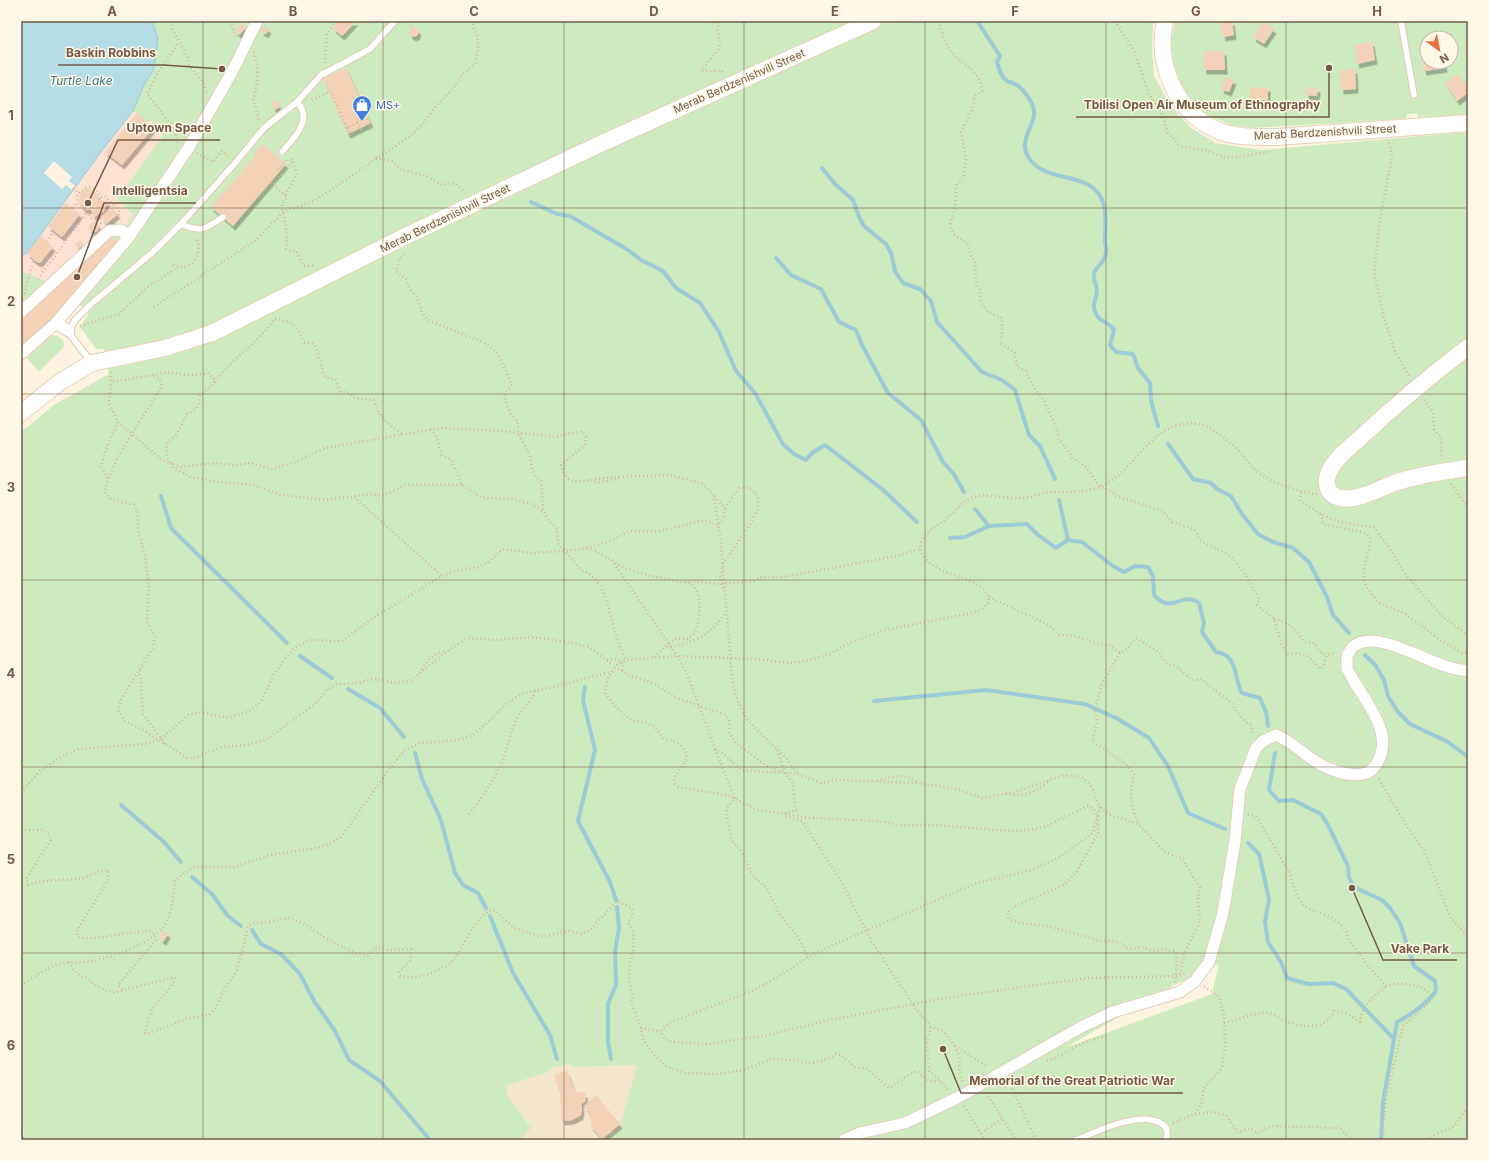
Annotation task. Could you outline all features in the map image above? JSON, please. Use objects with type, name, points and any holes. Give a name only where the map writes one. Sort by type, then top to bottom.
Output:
[{"type":"street","points":[[21,354],[56,323],[129,237],[188,147],[213,104],[257,21]]},
{"type":"street","name":"Merab Berdzenishvili Street","points":[[21,413],[60,382],[92,363],[189,342],[224,328],[402,238],[598,145],[873,21]]},
{"type":"street","name":"Merab Berdzenishvili Street","points":[[1165,21],[1162,49],[1169,78],[1184,104],[1206,124],[1220,131],[1254,137],[1468,123]]},
{"type":"street","points":[[21,312],[108,231],[121,230],[129,237]]},
{"type":"street","points":[[56,323],[70,329]]},
{"type":"street","points":[[1468,347],[1416,388],[1336,461],[1330,470],[1326,482],[1327,487],[1333,494],[1341,498],[1354,497],[1424,475],[1468,468]]},
{"type":"street","points":[[844,1140],[860,1133],[905,1123],[958,1100],[1001,1072],[1081,1027],[1106,1015],[1168,997],[1180,992],[1195,981],[1209,962],[1223,913],[1229,887],[1240,789],[1256,748],[1263,741],[1276,735],[1287,739],[1317,763],[1330,769],[1354,774],[1361,774],[1373,770],[1381,759],[1383,736],[1376,717],[1348,668],[1347,656],[1354,646],[1363,642],[1382,642],[1423,656],[1458,671],[1468,670]]},
{"type":"lane","points":[[1401,21],[1414,95]]},
{"type":"lane","points":[[92,363],[71,336],[70,329],[90,305],[153,252],[181,224],[264,128],[297,102],[321,75],[370,49],[394,22]]},
{"type":"lane","points":[[282,152],[302,128],[304,112],[297,102]]},
{"type":"lane","points":[[181,224],[198,230],[209,227],[223,217]]},
{"type":"lane","points":[[1076,1140],[1114,1126],[1142,1118],[1157,1121],[1167,1128],[1166,1140]]},
{"type":"path","points":[[170,21],[189,60],[189,65],[203,82],[208,97],[213,104]]},
{"type":"path","points":[[321,75],[325,61],[327,33],[336,21]]},
{"type":"path","points":[[409,21],[412,28]]},
{"type":"path","points":[[154,307],[255,241],[284,212],[314,201],[349,179],[375,158],[409,137],[423,124],[436,106],[453,89],[460,77],[475,64],[478,49],[478,36],[474,29],[473,21]]},
{"type":"path","points":[[714,21],[719,23],[717,31],[721,38],[720,45],[716,54],[705,64],[702,71],[722,71],[727,86]]},
{"type":"path","points":[[939,21],[949,50],[972,70],[982,83],[982,91],[975,96],[973,108],[961,132],[966,159],[964,177],[956,186],[955,208],[950,224],[953,234],[967,244],[971,256],[975,261],[976,283],[981,291],[980,300],[988,312],[1002,318],[1000,343],[1015,353],[1017,367],[1026,371],[1035,389],[1044,400],[1058,432],[1058,438],[1070,453],[1072,458],[1085,466],[1100,487],[1112,491],[1116,496],[1164,511],[1172,522],[1194,529],[1200,540],[1232,557],[1255,590],[1259,599],[1257,605],[1274,619],[1284,621],[1296,629],[1304,642],[1314,644],[1321,653],[1327,655],[1334,652],[1347,659]]},
{"type":"path","points":[[250,36],[257,60],[256,92],[253,98],[260,124],[264,128]]},
{"type":"path","points":[[179,42],[159,71],[147,94],[171,124],[182,157]]},
{"type":"path","points":[[317,97],[331,91],[353,139]]},
{"type":"path","points":[[347,128],[367,118],[373,130]]},
{"type":"path","points":[[357,123],[363,135]]},
{"type":"path","points":[[1386,129],[1392,156],[1379,226],[1374,273],[1384,317],[1395,352],[1432,412],[1434,429],[1440,437],[1441,462]]},
{"type":"path","points":[[188,147],[213,162],[222,150],[226,154]]},
{"type":"path","points":[[375,158],[392,161],[401,170],[427,176],[442,185],[454,183],[469,195]]},
{"type":"path","points":[[288,159],[293,161]]},
{"type":"path","points":[[285,195],[272,184],[293,161]]},
{"type":"path","points":[[293,161],[297,175],[285,195],[286,197],[282,205],[287,233],[286,249],[289,251],[296,251],[304,266],[313,264],[322,267]]},
{"type":"path","points":[[278,170],[285,163]]},
{"type":"path","points":[[78,193],[88,187],[96,189],[101,198],[105,196],[120,212]]},
{"type":"path","points":[[74,188],[78,193],[80,208],[88,211],[93,220],[99,220],[105,229]]},
{"type":"path","points":[[72,208],[78,202]]},
{"type":"path","points":[[36,283],[88,211]]},
{"type":"path","points":[[70,329],[85,326],[119,314],[148,287],[178,267],[192,263],[198,257],[199,242],[192,229]]},
{"type":"path","points":[[47,242],[54,231]]},
{"type":"path","points":[[402,238],[406,252],[400,258],[396,271],[406,279],[409,287],[417,297],[422,313],[428,320],[487,344],[498,354],[512,385],[505,393],[504,400],[511,414],[517,420],[519,434],[530,456],[532,469],[536,477],[541,481],[543,512],[548,522],[556,527],[559,545],[565,550],[581,570],[585,571],[601,587],[610,608],[615,634],[626,660]]},
{"type":"path","points":[[28,294],[25,298],[26,284],[32,272],[33,259]]},
{"type":"path","points":[[173,265],[178,267]]},
{"type":"path","points":[[26,284],[32,289]]},
{"type":"path","points":[[275,302],[275,319],[250,346],[224,369],[214,384],[200,395],[200,402],[195,411],[187,414],[176,435],[168,442],[166,448],[168,458],[173,468],[191,477],[225,483],[251,484],[282,496],[323,500],[371,494],[381,496],[406,485],[462,485],[483,498],[507,497],[531,504],[543,512]]},
{"type":"path","points":[[275,319],[291,322],[300,330],[304,342],[314,344],[320,356],[319,365],[326,378],[335,379],[340,391],[349,393],[356,398],[374,400],[376,410],[384,420],[405,435]]},
{"type":"path","points":[[111,382],[167,373],[189,375],[208,373],[215,380],[214,384]]},
{"type":"path","points":[[154,376],[160,379],[162,386],[117,458],[104,490],[111,499],[134,505],[138,514],[138,531],[144,552],[149,585],[147,622],[155,636],[153,647],[121,700],[118,710],[125,721],[143,730],[187,758],[194,758],[222,747],[257,743],[276,734],[316,703],[326,691],[336,684],[358,683],[371,679],[394,683],[410,681],[446,652],[468,638],[494,640],[531,637],[573,643],[589,647],[613,665]]},
{"type":"path","points":[[111,378],[109,403],[118,422],[162,460],[180,467],[216,463],[232,465],[251,463],[273,469],[298,461],[325,448],[405,435],[431,429],[465,428],[553,437],[582,431],[586,437],[585,445],[561,465],[567,478],[575,482],[613,476],[670,475],[704,485],[725,508]]},
{"type":"path","points":[[108,478],[101,466],[106,449],[118,422]]},
{"type":"path","points":[[1120,653],[1109,645],[1101,645],[1076,636],[1059,635],[1049,625],[989,597],[977,584],[941,570],[926,559],[920,549],[925,534],[948,518],[962,504],[974,497],[1022,498],[1048,492],[1078,493],[1100,487],[1118,475],[1158,435],[1176,425],[1187,423],[1202,424],[1240,452],[1254,469],[1267,479],[1301,492],[1333,494]]},
{"type":"path","points":[[431,429],[436,436],[442,455],[452,460],[454,470],[459,476],[462,485]]},
{"type":"path","points":[[591,480],[595,483],[623,476]]},
{"type":"path","points":[[1450,484],[1468,508]]},
{"type":"path","points":[[717,524],[723,519],[725,508],[739,488],[746,487],[753,490],[758,496],[758,509],[755,515],[722,564],[721,584],[724,597]]},
{"type":"path","points":[[1301,492],[1300,501],[1316,509],[1321,514],[1349,524],[1373,527],[1388,546],[1407,576],[1444,618],[1468,636]]},
{"type":"path","points":[[712,494],[715,504],[724,582],[725,614],[730,649],[732,679],[736,697],[748,720],[788,760],[798,774]]},
{"type":"path","points":[[354,497],[442,576]]},
{"type":"path","points":[[1321,514],[1323,524],[1339,529],[1366,533],[1371,540],[1363,573],[1366,587],[1379,602],[1404,613],[1443,642],[1463,653],[1468,653]]},
{"type":"path","points":[[21,792],[40,771],[64,756],[80,749],[146,744],[162,738],[188,715],[199,712],[229,718],[251,710],[262,700],[274,674],[294,648],[310,640],[342,641],[372,618],[442,576],[459,570],[478,567],[489,562],[502,549],[532,553],[586,548],[605,543],[630,531],[660,531],[705,520],[717,524]]},
{"type":"path","points":[[586,548],[600,552],[628,569],[694,586],[697,592],[699,609],[696,630],[693,636],[688,639],[676,638],[652,657]]},
{"type":"path","points":[[687,583],[691,580],[698,583],[721,584],[753,580],[762,577],[783,576],[812,570],[845,566],[920,549]]},
{"type":"path","points":[[612,560],[677,656],[687,674],[735,798]]},
{"type":"path","points":[[989,597],[989,603],[982,609],[972,613],[885,630],[849,643],[830,654],[810,660],[791,662],[677,656],[626,660],[613,670],[605,689],[606,696],[631,720],[647,723],[655,727],[664,740],[679,742],[688,754],[686,761],[674,778],[675,784],[679,787],[730,796],[758,810],[812,818],[877,821],[900,825],[935,825],[1021,831],[1044,826],[1088,806],[1093,808],[1098,816],[1098,833],[1076,873],[1065,884],[1013,907],[1007,913],[1009,919],[1020,924],[1048,926],[1101,941],[1115,941],[1129,949],[1144,947],[1152,951],[1163,949],[1174,950],[1177,956],[1174,976],[1175,986],[1180,975],[1184,954],[1200,922],[1198,899],[1200,887],[1183,859],[1165,852],[1138,824],[1131,804],[1130,792],[1134,774],[1126,764],[1092,741],[1097,723],[1095,709],[1102,684],[1120,653],[1127,649],[1136,638],[1159,652],[1166,663],[1176,666],[1192,680],[1202,679],[1212,690],[1231,704],[1243,721],[1251,725],[1256,748]]},
{"type":"path","points":[[671,648],[677,644],[687,643],[700,638],[713,628],[725,614]]},
{"type":"path","points":[[1274,619],[1282,646],[1288,654],[1299,652],[1308,656],[1320,669],[1323,667],[1327,655]]},
{"type":"path","points":[[419,674],[423,666],[436,654],[442,651],[446,652]]},
{"type":"path","points":[[606,660],[615,659],[622,662]]},
{"type":"path","points":[[622,662],[624,665],[622,671]]},
{"type":"path","points":[[140,669],[143,714],[166,745]]},
{"type":"path","points":[[618,669],[655,684],[674,698],[726,715],[730,723],[729,733],[737,744],[768,766],[785,773]]},
{"type":"path","points":[[21,984],[56,965],[69,962],[91,962],[120,954],[155,935],[164,927],[169,914],[175,880],[194,867],[234,867],[270,856],[316,848],[329,844],[341,837],[390,768],[405,750],[420,743],[458,740],[473,735],[507,703],[524,693],[613,670]]},
{"type":"path","points":[[469,814],[484,795],[504,758],[517,719],[533,699],[536,691]]},
{"type":"path","points":[[715,749],[723,753],[741,770],[798,774],[821,783],[835,780],[886,783],[918,782],[957,789],[982,798],[1023,789],[1064,775],[1081,777],[1090,784],[1100,807],[1108,814],[1138,824]]},
{"type":"path","points":[[777,749],[785,773],[792,781],[796,811],[788,811],[785,814]]},
{"type":"path","points":[[1373,770],[1408,828],[1425,852],[1450,917],[1468,937]]},
{"type":"path","points":[[874,782],[902,776],[912,777],[918,782]]},
{"type":"path","points":[[1006,793],[1013,796],[1024,795],[1041,788],[1052,779]]},
{"type":"path","points":[[735,798],[728,806],[726,813],[732,841],[740,849],[754,877],[766,887],[780,915],[798,937],[808,957]]},
{"type":"path","points":[[661,1032],[669,1023],[752,991],[775,979],[808,957],[974,884],[1031,870],[1058,858],[1093,833],[1100,807]]},
{"type":"path","points":[[1238,809],[1256,817],[1262,824],[1288,870],[1297,895],[1305,907],[1332,918],[1345,929],[1350,940],[1365,962],[1386,986]]},
{"type":"path","points":[[785,814],[785,816],[802,821],[840,881],[866,932],[913,1005],[931,1027],[944,1031],[955,1046],[960,1059],[958,1066],[961,1078]]},
{"type":"path","points":[[21,830],[43,830],[50,835],[51,840],[26,879],[28,885],[47,880],[81,879],[101,871],[108,870],[109,878],[84,916],[76,932],[78,937],[97,938],[149,930],[155,935],[156,940],[118,985],[119,988],[124,990]]},
{"type":"path","points":[[69,962],[74,971],[89,979],[93,984],[101,989],[112,993],[174,977],[169,991],[154,1007],[150,1015],[145,1033],[148,1034],[185,1019],[210,1014],[216,1008],[223,991],[236,972],[248,926],[253,923],[263,923],[289,918],[305,924],[324,937],[355,953],[368,955],[378,946],[386,950],[410,949],[411,960],[399,972],[400,976],[422,977],[448,965],[468,940],[475,926],[483,916],[491,910],[495,910],[514,928],[541,938],[569,932],[581,934],[589,931],[617,901],[632,908],[633,915],[628,922],[633,932],[634,948],[630,961],[630,982],[633,994],[631,1002],[642,1028],[643,1040],[656,1057],[667,1067],[684,1074],[716,1074],[744,1070],[771,1059],[797,1060],[807,1064],[822,1061],[834,1054],[841,1054],[855,1067],[867,1069],[889,1088],[899,1083],[911,1072],[917,1071],[930,1081],[941,1081]]},
{"type":"path","points":[[642,1028],[661,1032],[665,1038],[672,1042],[708,1044],[763,1036],[830,1020],[945,998],[1086,978],[1174,976],[1186,972]]},
{"type":"path","points":[[1224,1023],[1252,1015],[1270,1013],[1295,1024],[1310,1026],[1324,1024],[1331,1019],[1334,1011],[1352,1015],[1360,1022],[1360,1015],[1370,999],[1386,986],[1392,984],[1407,984],[1427,990],[1432,996],[1432,1000],[1403,1026],[1387,1094],[1383,1125],[1384,1140]]},
{"type":"path","points":[[1195,1114],[1201,1105],[1204,1088],[1222,1068],[1225,1049],[1224,1023],[1222,1009],[1216,994]]},
{"type":"path","points":[[931,1027],[927,1041],[929,1071],[941,1081],[958,1100],[985,1140]]},
{"type":"path","points":[[955,1046],[983,1065],[1001,1072],[1010,1082],[1036,1140]]},
{"type":"path","points":[[991,1102],[1016,1140]]},
{"type":"path","points":[[1424,1140],[1454,1126],[1468,1107]]},
{"type":"path","points":[[1167,1128],[1174,1122],[1195,1114],[1212,1112],[1226,1115],[1238,1133],[1249,1128],[1258,1133],[1271,1126],[1319,1126],[1340,1128],[1352,1140]]},
{"type":"path","points":[[981,1133],[1002,1119]]},
{"type":"shaded area","points":[[133,111],[148,123],[151,121],[164,134],[117,199],[134,216],[127,225],[47,282],[21,271],[21,256],[27,253]]},
{"type":"shaded area","points":[[568,1064],[574,1067],[637,1065],[619,1131],[602,1140],[520,1140],[531,1128],[507,1095],[507,1085],[545,1073],[552,1068]]},
{"type":"green space","points":[[21,21],[1153,21],[1152,46],[1154,76],[1170,105],[1190,127],[1215,143],[1262,150],[1468,132],[1468,1140],[602,1140],[619,1131],[637,1065],[574,1067],[568,1064],[552,1068],[545,1073],[507,1085],[507,1095],[531,1128],[520,1140],[21,1140],[21,432],[54,405],[109,374],[104,349],[96,349],[80,327],[89,313],[79,304],[57,328],[21,359],[21,271],[47,282],[112,222],[127,225],[133,215],[117,199],[164,134],[151,121],[148,123],[133,111],[27,253],[21,256]],"holes":[[[1219,964],[1212,994],[1065,1048],[1172,986]]]},
{"type":"green space","points":[[1175,21],[1468,21],[1468,115],[1418,118],[1417,113],[1407,114],[1406,119],[1252,128],[1232,125],[1209,116],[1193,103],[1182,86],[1174,67],[1171,43]]},
{"type":"green space","points":[[54,335],[63,340],[64,347],[39,372],[27,358],[50,336]]},
{"type":"water","name":"Turtle Lake","points":[[21,21],[152,21],[158,38],[154,69],[144,85],[133,111],[27,253],[21,256]]},
{"type":"pier","points":[[54,161],[72,177],[69,181],[75,186],[72,190],[66,185],[62,189],[44,173]]},
{"type":"building","points":[[339,21],[356,21],[342,36],[333,28]]},
{"type":"building","points":[[1220,21],[1232,21],[1234,35],[1223,37]]},
{"type":"building","points":[[1263,22],[1274,29],[1264,44],[1253,37]]},
{"type":"building","points":[[242,24],[246,28],[239,35],[235,30]]},
{"type":"building","points":[[264,26],[269,29],[266,34],[261,31]]},
{"type":"building","points":[[412,28],[416,28],[418,32],[416,36],[412,36],[410,34],[410,30]]},
{"type":"building","points":[[1372,42],[1375,60],[1357,64],[1354,45]]},
{"type":"building","points":[[1204,51],[1224,51],[1225,70],[1204,70]]},
{"type":"building","points":[[346,68],[371,123],[348,134],[323,79]]},
{"type":"building","points":[[1355,69],[1356,89],[1341,90],[1340,70]]},
{"type":"building","points":[[1458,74],[1468,89],[1468,93],[1457,101],[1445,83]]},
{"type":"building","points":[[1225,77],[1234,80],[1229,92],[1221,89]]},
{"type":"building","points":[[1268,87],[1268,100],[1250,100],[1250,88]]},
{"type":"building","points":[[1306,87],[1318,88],[1317,96],[1306,95]]},
{"type":"building","points":[[276,100],[280,107],[275,110],[271,103]]},
{"type":"building","points":[[137,113],[154,127],[122,165],[105,152]]},
{"type":"building","points":[[262,144],[286,164],[233,226],[211,207],[256,155],[254,153]]},
{"type":"building","points":[[87,188],[97,193],[99,200],[108,201],[104,211],[94,217],[91,210],[84,209],[78,201],[81,192]]},
{"type":"building","points":[[66,203],[80,214],[62,237],[48,226]]},
{"type":"building","points":[[112,207],[118,214],[106,224],[101,217]]},
{"type":"building","points":[[94,222],[99,227],[94,232],[89,227]]},
{"type":"building","points":[[41,236],[53,247],[40,263],[35,261],[27,253]]},
{"type":"building","points":[[112,236],[117,241],[118,245],[70,300],[21,347],[21,318]]},
{"type":"building","points":[[80,240],[84,245],[78,249],[75,244]]},
{"type":"building","points":[[163,931],[168,933],[164,941],[160,939]]},
{"type":"building","points":[[567,1071],[573,1088],[577,1092],[585,1093],[586,1101],[581,1104],[581,1115],[572,1120],[562,1121],[560,1093],[554,1075]]},
{"type":"building","points":[[596,1095],[620,1124],[602,1139],[590,1125],[593,1123],[589,1119],[592,1117],[584,1106]]},
{"type":"waterway","points":[[977,21],[1000,56],[997,62],[1000,73],[1007,81],[1015,84],[1021,89],[1032,104],[1034,117],[1025,141],[1027,155],[1040,169],[1082,182],[1091,187],[1099,194],[1104,205],[1106,223],[1106,252],[1102,263],[1094,274],[1097,291],[1094,309],[1098,317],[1114,330],[1110,345],[1116,352],[1133,354],[1138,368],[1150,383],[1151,401],[1158,426]]},
{"type":"waterway","points":[[822,168],[835,184],[853,200],[864,226],[886,244],[891,253],[895,271],[903,283],[920,289],[931,301],[937,322],[982,372],[1002,380],[1015,390],[1029,435],[1040,446],[1055,479]]},
{"type":"waterway","points":[[531,202],[557,214],[570,216],[628,250],[641,260],[663,271],[676,288],[700,303],[719,332],[736,371],[755,393],[783,444],[794,454],[806,460],[812,453],[825,445],[882,489],[917,522]]},
{"type":"waterway","points":[[776,258],[791,275],[821,289],[839,322],[856,330],[862,345],[888,393],[921,420],[943,462],[953,473],[964,492]]},
{"type":"waterway","points":[[1168,444],[1193,479],[1211,483],[1217,489],[1231,496],[1242,514],[1258,534],[1273,542],[1293,548],[1309,562],[1327,597],[1333,615],[1349,633]]},
{"type":"waterway","points":[[161,496],[171,528],[287,643]]},
{"type":"waterway","points":[[1059,500],[1068,540]]},
{"type":"waterway","points":[[975,509],[989,526]]},
{"type":"waterway","points":[[950,538],[965,537],[989,526],[1027,524],[1037,534],[1056,548],[1068,540],[1082,542],[1113,566],[1124,572],[1135,566],[1148,567],[1153,576],[1154,595],[1161,601],[1170,604],[1189,599],[1199,603],[1204,623],[1202,632],[1216,652],[1223,654],[1232,662],[1242,693],[1260,698],[1266,712],[1268,726]]},
{"type":"waterway","points":[[1365,655],[1376,666],[1384,680],[1388,696],[1398,712],[1410,724],[1448,742],[1468,757]]},
{"type":"waterway","points":[[300,656],[332,678]]},
{"type":"waterway","points":[[585,687],[583,700],[595,750],[578,821],[610,882],[616,900]]},
{"type":"waterway","points":[[348,689],[380,708],[404,737]]},
{"type":"waterway","points":[[874,701],[986,690],[1085,704],[1118,719],[1149,738],[1168,766],[1188,813],[1225,829]]},
{"type":"waterway","points":[[415,753],[422,779],[441,820],[455,873],[463,885],[478,893],[486,908]]},
{"type":"waterway","points":[[1275,753],[1269,790],[1279,801],[1293,800],[1321,814],[1348,866],[1349,878],[1354,887],[1382,900],[1390,908],[1400,923],[1414,966],[1435,981],[1436,991],[1433,995],[1418,1008],[1397,1022],[1383,1102],[1381,1140]]},
{"type":"waterway","points":[[121,805],[164,842],[181,862]]},
{"type":"waterway","points":[[1248,843],[1259,854],[1269,899],[1265,922],[1268,942],[1281,962],[1287,978],[1308,984],[1333,983],[1346,989],[1394,1039]]},
{"type":"waterway","points":[[192,877],[212,894],[228,916],[241,926]]},
{"type":"waterway","points":[[611,1059],[608,1042],[608,1004],[616,985],[615,952],[619,927],[617,907]]},
{"type":"waterway","points":[[490,916],[513,973],[550,1035],[557,1059]]},
{"type":"waterway","points":[[252,930],[261,944],[281,954],[300,974],[314,1001],[335,1031],[349,1060],[380,1081],[430,1140]]},
{"type":"waterway","points":[[21,1137],[24,1140]]},
{"type":"place","name":"Tbilisi Open Air Museum of Ethnography","points":[[1329,68]]},
{"type":"place","name":"Baskin Robbins","points":[[222,69]]},
{"type":"place","name":"MS+","points":[[362,122]]},
{"type":"place","name":"Uptown Space","points":[[88,203]]},
{"type":"place","name":"Intelligentsia","points":[[77,277]]},
{"type":"place","name":"Vake Park","points":[[1352,888]]},
{"type":"place","name":"Memorial of the Great Patriotic War","points":[[943,1049]]}]
